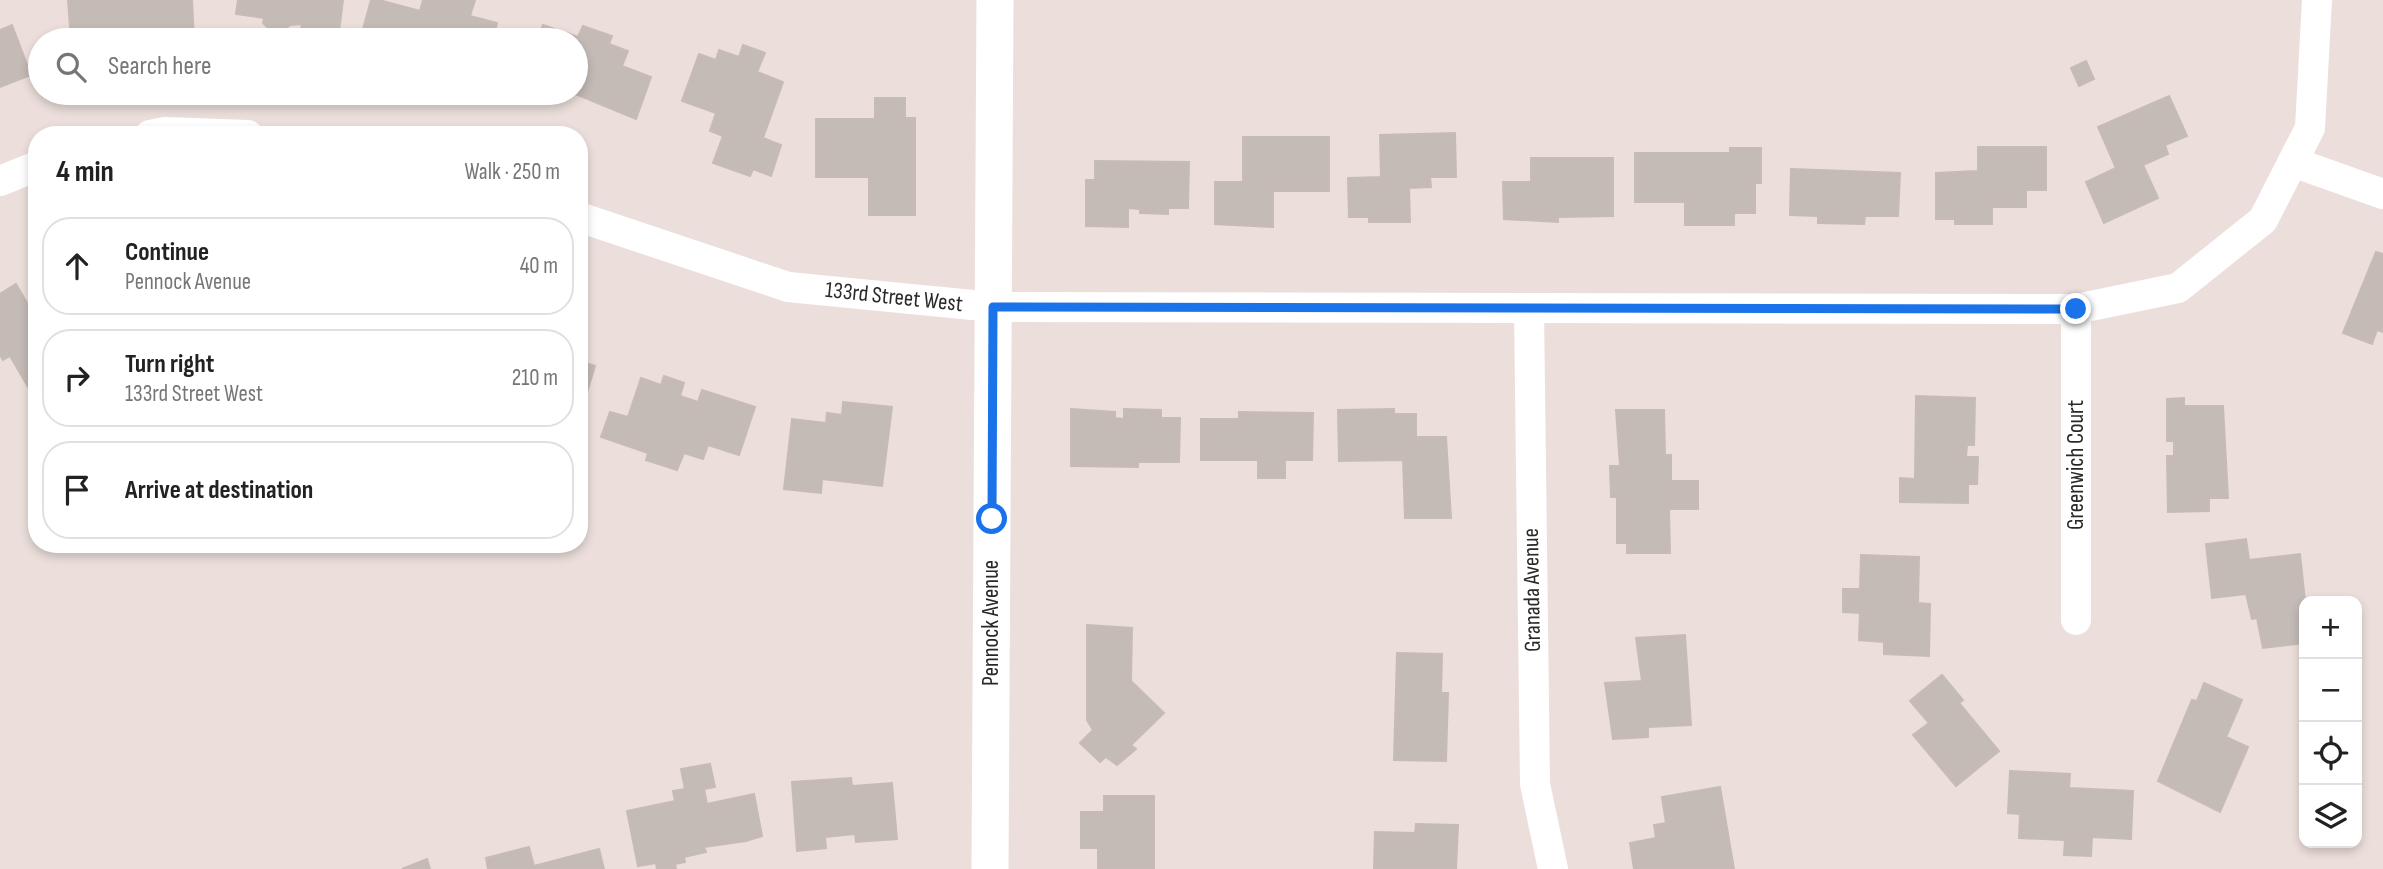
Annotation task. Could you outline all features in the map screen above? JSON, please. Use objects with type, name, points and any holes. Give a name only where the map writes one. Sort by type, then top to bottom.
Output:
[{"type":"street","name":"Pennock Avenue","points":[[990,869],[995,0]]},
{"type":"street","name":"133rd Street West","points":[[588,219],[788,287],[993,307],[2076,309],[2178,288],[2263,220],[2310,128],[2317,0]]},
{"type":"street","points":[[2293,162],[2383,194]]},
{"type":"street","points":[[0,181],[28,170]]},
{"type":"street","name":"Granada Avenue","points":[[1529,308],[1535,784],[1553,869]]},
{"type":"street","name":"Greenwich Court","points":[[2076,309],[2076,620]]},
{"type":"building","points":[[68,0],[192,0],[193,28],[70,28]]},
{"type":"building","points":[[238,0],[343,0],[340,28],[301,28],[302,24],[286,28],[268,28],[263,23],[264,18],[236,14]]},
{"type":"building","points":[[371,0],[420,11],[423,0],[475,0],[470,16],[497,23],[496,28],[363,28]]},
{"type":"building","points":[[12,25],[28,67],[28,76],[0,87],[0,30]]},
{"type":"building","points":[[583,26],[612,36],[609,44],[628,51],[622,66],[651,77],[636,119],[588,99],[588,28],[582,28]]},
{"type":"building","points":[[743,45],[765,53],[757,72],[783,82],[763,138],[781,145],[771,176],[753,169],[750,176],[713,163],[723,136],[710,131],[716,113],[682,101],[699,54],[716,60],[719,50],[739,57]]},
{"type":"building","points":[[2086,61],[2094,79],[2079,86],[2071,68]]},
{"type":"building","points":[[2169,96],[2187,136],[2165,145],[2168,154],[2143,165],[2158,198],[2104,223],[2086,182],[2116,168],[2098,127]]},
{"type":"building","points":[[875,98],[905,98],[905,118],[915,118],[915,215],[869,215],[869,177],[816,177],[816,119],[875,119]]},
{"type":"building","points":[[1455,133],[1456,177],[1430,177],[1431,187],[1409,188],[1410,222],[1369,222],[1369,217],[1349,217],[1348,178],[1381,177],[1380,135]]},
{"type":"building","points":[[1243,137],[1329,137],[1329,191],[1273,191],[1273,227],[1215,224],[1215,182],[1243,182]]},
{"type":"building","points":[[1978,147],[2046,147],[2046,190],[2026,190],[2026,207],[1992,207],[1992,224],[1955,224],[1955,219],[1936,219],[1936,173],[1978,171]]},
{"type":"building","points":[[1730,148],[1761,148],[1761,183],[1755,183],[1755,213],[1734,213],[1734,225],[1685,225],[1685,202],[1635,202],[1635,153],[1730,153]]},
{"type":"building","points":[[1531,158],[1613,158],[1613,216],[1558,217],[1558,222],[1504,219],[1503,182],[1531,182]]},
{"type":"building","points":[[1095,161],[1189,162],[1188,208],[1168,208],[1168,214],[1140,213],[1140,209],[1128,208],[1128,227],[1086,226],[1086,180],[1095,180]]},
{"type":"building","points":[[1791,169],[1900,173],[1898,216],[1865,216],[1864,224],[1818,223],[1818,216],[1790,215]]},
{"type":"building","points":[[2376,252],[2383,254],[2383,332],[2377,330],[2372,344],[2343,333]]},
{"type":"building","points":[[16,284],[28,305],[28,387],[10,356],[3,360],[0,355],[0,294]]},
{"type":"building","points":[[588,364],[595,366],[588,389]]},
{"type":"building","points":[[664,376],[684,383],[680,396],[698,402],[702,390],[755,407],[739,455],[708,445],[703,459],[684,453],[677,470],[646,460],[648,453],[601,437],[610,412],[628,417],[641,378],[661,385]]},
{"type":"building","points":[[1916,396],[1975,398],[1974,445],[1967,445],[1966,457],[1978,457],[1977,484],[1968,484],[1968,503],[1900,502],[1900,478],[1915,479]]},
{"type":"building","points":[[2184,398],[2184,406],[2223,406],[2228,498],[2209,498],[2209,511],[2168,512],[2167,456],[2174,456],[2174,441],[2167,441],[2167,399]]},
{"type":"building","points":[[843,402],[892,407],[882,486],[822,479],[821,493],[784,489],[792,419],[826,423],[827,413],[842,415]]},
{"type":"building","points":[[1071,409],[1115,412],[1115,418],[1124,419],[1124,409],[1161,410],[1161,418],[1180,418],[1179,462],[1138,462],[1138,467],[1071,466]]},
{"type":"building","points":[[1394,409],[1394,414],[1416,414],[1416,437],[1446,437],[1451,518],[1405,518],[1403,460],[1339,461],[1338,410]]},
{"type":"building","points":[[1616,410],[1664,410],[1665,455],[1671,455],[1671,481],[1698,481],[1698,509],[1669,509],[1670,553],[1627,553],[1627,543],[1617,543],[1617,497],[1611,497],[1610,466],[1620,466]]},
{"type":"building","points":[[1239,412],[1313,413],[1312,460],[1285,460],[1285,478],[1258,478],[1258,460],[1201,460],[1201,419],[1239,419]]},
{"type":"building","points":[[2246,539],[2249,560],[2300,554],[2304,596],[2299,596],[2299,644],[2263,648],[2257,618],[2252,619],[2246,594],[2212,598],[2206,544]]},
{"type":"building","points":[[1861,555],[1919,557],[1918,603],[1930,604],[1929,656],[1884,654],[1884,642],[1859,640],[1860,613],[1843,612],[1843,589],[1860,589]]},
{"type":"building","points":[[1087,625],[1132,628],[1131,681],[1164,713],[1131,745],[1136,749],[1117,765],[1106,757],[1100,762],[1080,743],[1093,730],[1087,720]]},
{"type":"building","points":[[1685,635],[1691,725],[1648,727],[1648,737],[1613,739],[1605,683],[1642,681],[1636,638]]},
{"type":"building","points":[[1397,653],[1442,654],[1441,693],[1448,693],[1446,761],[1394,760]]},
{"type":"building","points":[[1942,675],[1963,700],[1959,703],[1999,751],[1956,786],[1913,735],[1929,723],[1910,701]]},
{"type":"building","points":[[2204,683],[2242,700],[2226,737],[2248,747],[2220,812],[2158,781],[2192,700],[2197,701]]},
{"type":"building","points":[[710,764],[715,787],[704,789],[707,804],[754,794],[762,836],[704,847],[706,852],[684,857],[685,862],[675,864],[676,869],[657,869],[656,863],[638,866],[627,811],[675,801],[673,791],[685,789],[681,769]]},
{"type":"building","points":[[2010,771],[2070,774],[2069,788],[2133,791],[2131,839],[2092,837],[2091,856],[2064,855],[2065,840],[2019,838],[2020,814],[2008,813]]},
{"type":"building","points":[[851,778],[852,786],[892,783],[897,839],[856,842],[855,834],[825,837],[826,848],[797,851],[792,782]]},
{"type":"building","points":[[1720,787],[1734,869],[1634,869],[1630,843],[1656,838],[1654,825],[1666,823],[1662,797]]},
{"type":"building","points":[[1104,796],[1154,796],[1154,869],[1098,869],[1098,848],[1081,848],[1081,812],[1104,812]]},
{"type":"building","points":[[1416,824],[1458,825],[1456,869],[1374,869],[1375,832],[1415,833]]},
{"type":"building","points":[[529,847],[534,866],[599,849],[604,869],[488,869],[486,858]]},
{"type":"building","points":[[427,859],[430,869],[402,869]]},
{"type":"route","points":[[992,519],[993,307],[2076,309]]}]
